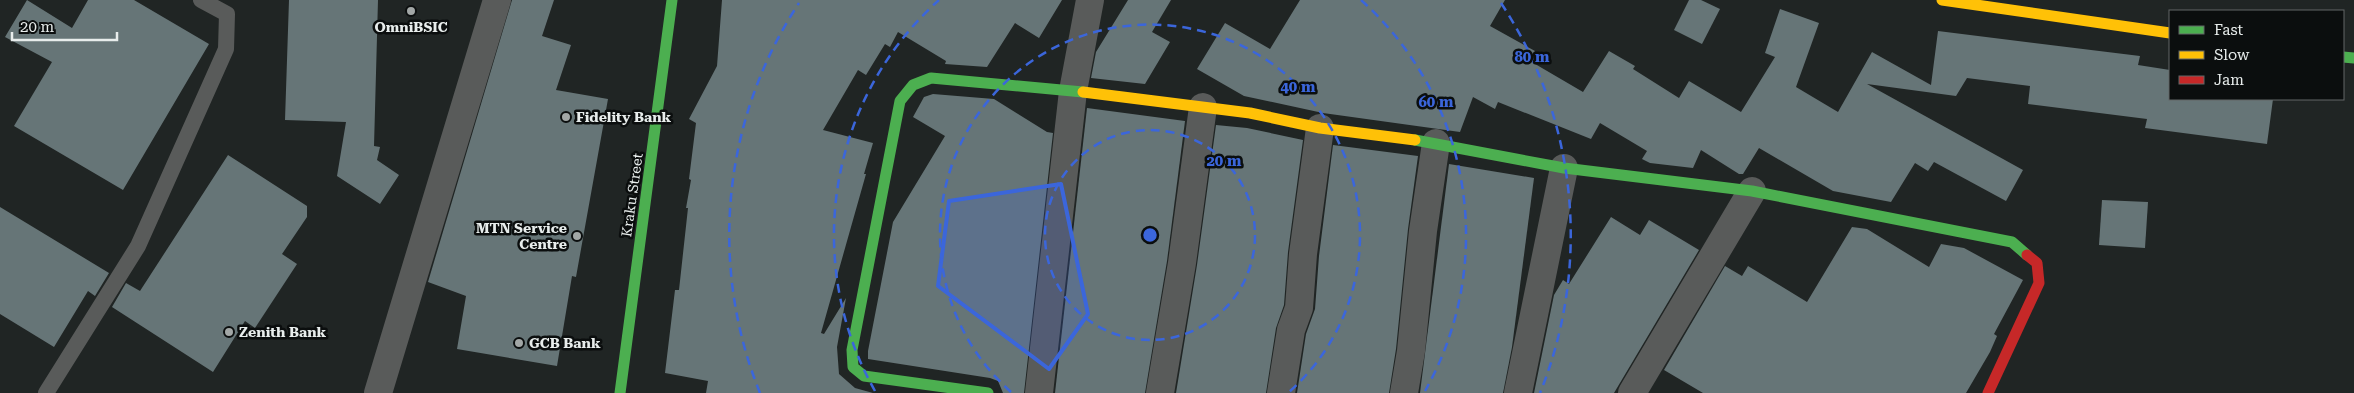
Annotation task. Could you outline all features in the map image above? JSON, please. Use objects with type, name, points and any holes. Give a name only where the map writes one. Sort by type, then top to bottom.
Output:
[{"type":"street","points":[[378,393],[497,0]]},
{"type":"street","name":"Kraku Street","points":[[620,393],[672,0]]},
{"type":"street","points":[[1038,393],[1073,91],[1090,0]]},
{"type":"street","points":[[1942,0],[2169,33]]},
{"type":"street","points":[[988,393],[864,376],[853,367],[852,350],[900,102],[913,85],[931,78],[1073,91],[1250,114],[1320,128],[1436,143],[1564,168],[1752,191],[2012,242],[2037,263],[2039,283],[1988,393]]},
{"type":"street","points":[[1160,393],[1182,264],[1203,107]]},
{"type":"street","points":[[1281,393],[1291,330],[1299,308],[1303,254],[1320,128]]},
{"type":"street","points":[[1404,393],[1411,351],[1423,231],[1436,143]]},
{"type":"street","points":[[1518,393],[1564,168]]},
{"type":"street","points":[[1632,393],[1752,191]]},
{"type":"lane","points":[[46,393],[138,246],[226,49],[227,14],[201,0]]},
{"type":"highlighted area","points":[[1061,184],[1088,314],[1049,369],[938,286],[949,201]]},
{"type":"building","points":[[27,0],[72,28],[88,0],[134,0],[209,44],[123,190],[14,126],[52,62],[5,37]]},
{"type":"building","points":[[289,0],[378,0],[374,146],[380,147],[377,160],[399,175],[380,204],[337,176],[346,122],[285,120]]},
{"type":"building","points":[[512,0],[554,0],[542,36],[571,45],[556,90],[608,99],[576,277],[572,276],[557,366],[457,349],[466,296],[428,282]]},
{"type":"building","points":[[722,0],[1062,0],[1039,38],[1015,23],[987,67],[945,64],[946,61],[898,32],[890,47],[885,44],[866,75],[858,70],[823,130],[873,143],[821,333],[824,334],[846,298],[837,347],[839,374],[855,388],[873,393],[706,393],[708,381],[665,373],[675,290],[679,290],[688,208],[686,208],[691,180],[689,179],[696,123],[689,119],[717,66]]},
{"type":"building","points":[[1128,0],[1171,0],[1152,32],[1170,42],[1145,84],[1091,78],[1096,52]]},
{"type":"building","points":[[1300,0],[1505,0],[1490,26],[1535,51],[1530,61],[1583,92],[1609,51],[1635,66],[1633,69],[1679,98],[1689,81],[1741,112],[1775,57],[1765,53],[1780,9],[1819,23],[1796,87],[1838,112],[1872,52],[1931,85],[1938,31],[2140,56],[2138,65],[2169,70],[2169,100],[2273,100],[2267,144],[2145,128],[2147,119],[2028,104],[2030,86],[1967,78],[1956,96],[1867,84],[2023,170],[2006,201],[1934,162],[1928,171],[1915,163],[1891,202],[1833,191],[1759,148],[1743,174],[1739,174],[1701,150],[1693,168],[1650,163],[1642,159],[1647,151],[1600,123],[1591,139],[1498,102],[1495,109],[1473,97],[1460,132],[1323,113],[1244,96],[1197,69],[1225,23],[1270,49]]},
{"type":"building","points":[[1689,0],[1701,0],[1720,9],[1702,44],[1674,30]]},
{"type":"building","points":[[933,94],[994,99],[1047,132],[1053,133],[1024,393],[1003,393],[998,381],[990,378],[868,359],[893,222],[945,136],[913,117],[924,97]]},
{"type":"building","points":[[1087,108],[1185,121],[1167,261],[1145,393],[1055,393]]},
{"type":"building","points":[[1216,125],[1247,128],[1303,140],[1288,252],[1284,305],[1276,328],[1266,393],[1176,393],[1197,265]]},
{"type":"building","points":[[1333,145],[1418,156],[1408,229],[1396,349],[1389,393],[1297,393],[1306,334],[1315,309],[1319,256]]},
{"type":"building","points":[[228,155],[307,206],[307,217],[282,254],[297,264],[255,328],[245,321],[213,372],[112,307],[126,283],[140,291]]},
{"type":"building","points":[[1449,164],[1534,178],[1512,347],[1503,393],[1420,393]]},
{"type":"building","points":[[2102,200],[2148,202],[2145,248],[2099,245]]},
{"type":"building","points":[[0,207],[109,273],[95,296],[88,291],[54,347],[0,314]]},
{"type":"building","points":[[1611,217],[1640,235],[1649,220],[1699,250],[1614,393],[1534,393],[1554,295],[1563,280],[1569,284]]},
{"type":"building","points":[[1852,227],[1867,229],[1929,267],[1941,244],[1964,248],[2023,280],[1994,334],[1997,336],[1990,352],[1966,393],[1703,393],[1664,370],[1725,266],[1742,276],[1748,266],[1807,302]]},
{"type":"traffic: fast","points":[[620,393],[672,0]]},
{"type":"traffic: fast","points":[[2344,57],[2354,58]]},
{"type":"traffic: fast","points":[[988,393],[864,376],[853,367],[852,350],[900,101],[913,85],[931,78],[1083,92]]},
{"type":"traffic: fast","points":[[1415,140],[1564,168],[1752,191],[2012,242],[2027,255]]},
{"type":"traffic: slow","points":[[1942,0],[2169,33]]},
{"type":"traffic: slow","points":[[1083,92],[1250,113],[1320,128],[1415,140]]},
{"type":"traffic: jam","points":[[1988,393],[2039,283],[2037,263],[2027,255]]},
{"type":"place","name":"OmniBSIC","points":[[411,11]]},
{"type":"place","name":"Fidelity Bank","points":[[566,117]]},
{"type":"place","name":"MTN Service Centre","points":[[577,236]]},
{"type":"place","name":"Zenith Bank","points":[[229,332]]},
{"type":"place","name":"GCB Bank","points":[[519,343]]}]
